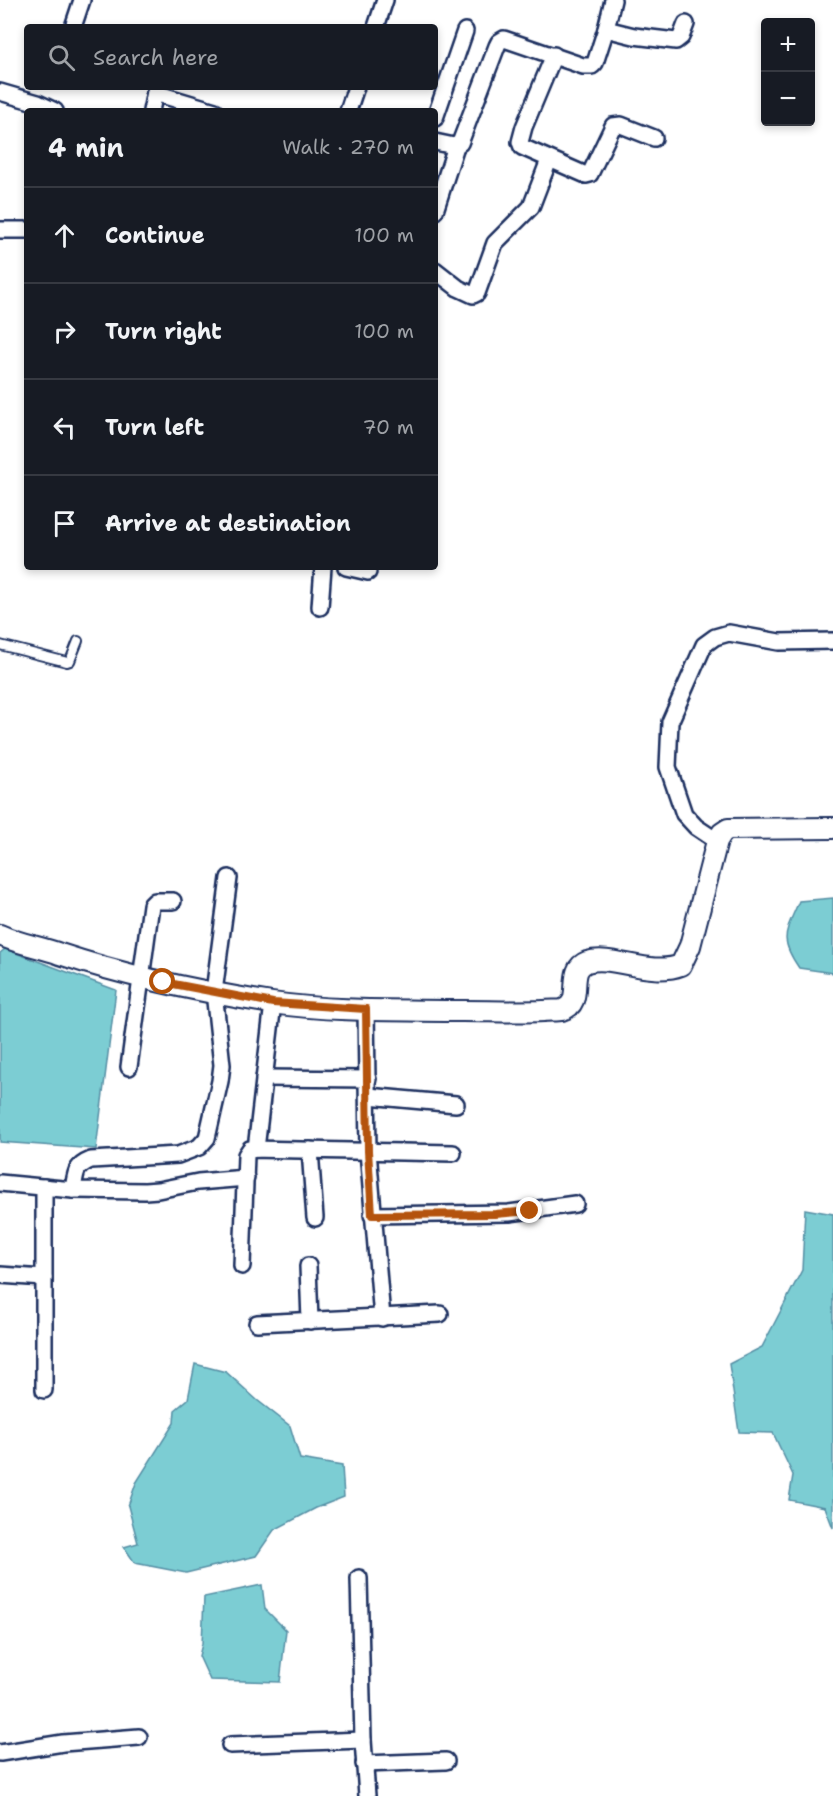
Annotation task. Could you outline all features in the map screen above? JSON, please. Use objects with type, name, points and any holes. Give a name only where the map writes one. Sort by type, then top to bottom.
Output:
[{"type":"street","points":[[74,24],[82,0]]},
{"type":"street","points":[[377,24],[385,0]]},
{"type":"street","points":[[438,202],[456,146],[460,143],[499,42],[504,39],[583,66],[592,66],[606,29],[612,0]]},
{"type":"street","points":[[606,29],[634,36],[676,41],[681,37],[686,24]]},
{"type":"street","points":[[438,109],[465,31]]},
{"type":"street","points":[[554,55],[525,127],[520,143],[522,147],[586,175],[590,174],[613,126],[621,124],[654,138]]},
{"type":"street","points":[[152,108],[155,90],[206,108]]},
{"type":"street","points":[[349,108],[355,90]]},
{"type":"street","points":[[0,92],[49,108]]},
{"type":"street","points":[[438,143],[456,146]]},
{"type":"street","points":[[438,272],[458,288],[473,295],[477,293],[495,243],[531,207],[549,160]]},
{"type":"street","points":[[0,230],[24,230]]},
{"type":"street","points":[[320,607],[323,570]]},
{"type":"street","points":[[359,570],[368,572]]},
{"type":"street","points":[[717,841],[688,820],[681,807],[669,767],[670,722],[704,645],[715,636],[729,633],[779,642],[833,641]]},
{"type":"street","points":[[0,935],[85,962],[140,976],[273,1003],[366,1009],[515,1012],[563,1010],[572,1004],[575,998],[577,973],[580,966],[588,962],[600,961],[666,969],[681,964],[690,946],[717,841],[722,833],[728,829],[833,828]]},
{"type":"street","points":[[73,1190],[76,1171],[80,1164],[91,1160],[178,1155],[199,1147],[207,1138],[218,1096],[222,1065],[214,992],[229,878]]},
{"type":"street","points":[[129,1067],[151,905],[154,902],[172,901]]},
{"type":"street","points":[[256,1149],[273,1003]]},
{"type":"street","points":[[366,1009],[368,1151],[382,1318]]},
{"type":"street","points":[[264,1078],[368,1079]]},
{"type":"street","points":[[368,1096],[456,1104]]},
{"type":"street","points":[[242,1266],[247,1151],[256,1149],[453,1153]]},
{"type":"street","points":[[310,1150],[315,1218]]},
{"type":"street","points":[[0,1183],[73,1190],[158,1190],[198,1182],[246,1178]]},
{"type":"street","points":[[44,1187],[44,1389]]},
{"type":"street","points":[[372,1215],[509,1213],[575,1204]]},
{"type":"street","points":[[308,1266],[310,1321]]},
{"type":"street","points":[[0,1275],[44,1278]]},
{"type":"street","points":[[257,1323],[440,1314]]},
{"type":"street","points":[[359,1578],[363,1740],[367,1796]]},
{"type":"street","points":[[0,1753],[63,1743],[140,1737]]},
{"type":"street","points":[[230,1745],[363,1740]]},
{"type":"street","points":[[364,1764],[447,1761]]},
{"type":"lane","points":[[0,645],[67,662],[70,661],[78,641]]},
{"type":"water","points":[[833,898],[833,973],[799,968],[788,949],[786,935],[799,901]]},
{"type":"water","points":[[5,949],[116,990],[96,1149],[0,1142],[0,953]]},
{"type":"water","points":[[805,1209],[833,1214],[833,1528],[825,1507],[789,1500],[793,1475],[773,1433],[739,1432],[729,1364],[762,1347],[802,1270]]},
{"type":"water","points":[[195,1364],[226,1372],[290,1426],[300,1459],[342,1466],[344,1497],[316,1508],[274,1530],[256,1556],[186,1573],[135,1563],[124,1547],[138,1543],[128,1506],[136,1483],[174,1423],[175,1410],[188,1399]]},
{"type":"water","points":[[262,1585],[265,1609],[286,1630],[280,1682],[210,1680],[199,1656],[202,1644],[204,1597]]},
{"type":"route","points":[[163,982],[273,1003],[366,1009],[368,1151],[372,1215],[495,1214],[530,1211]]}]
